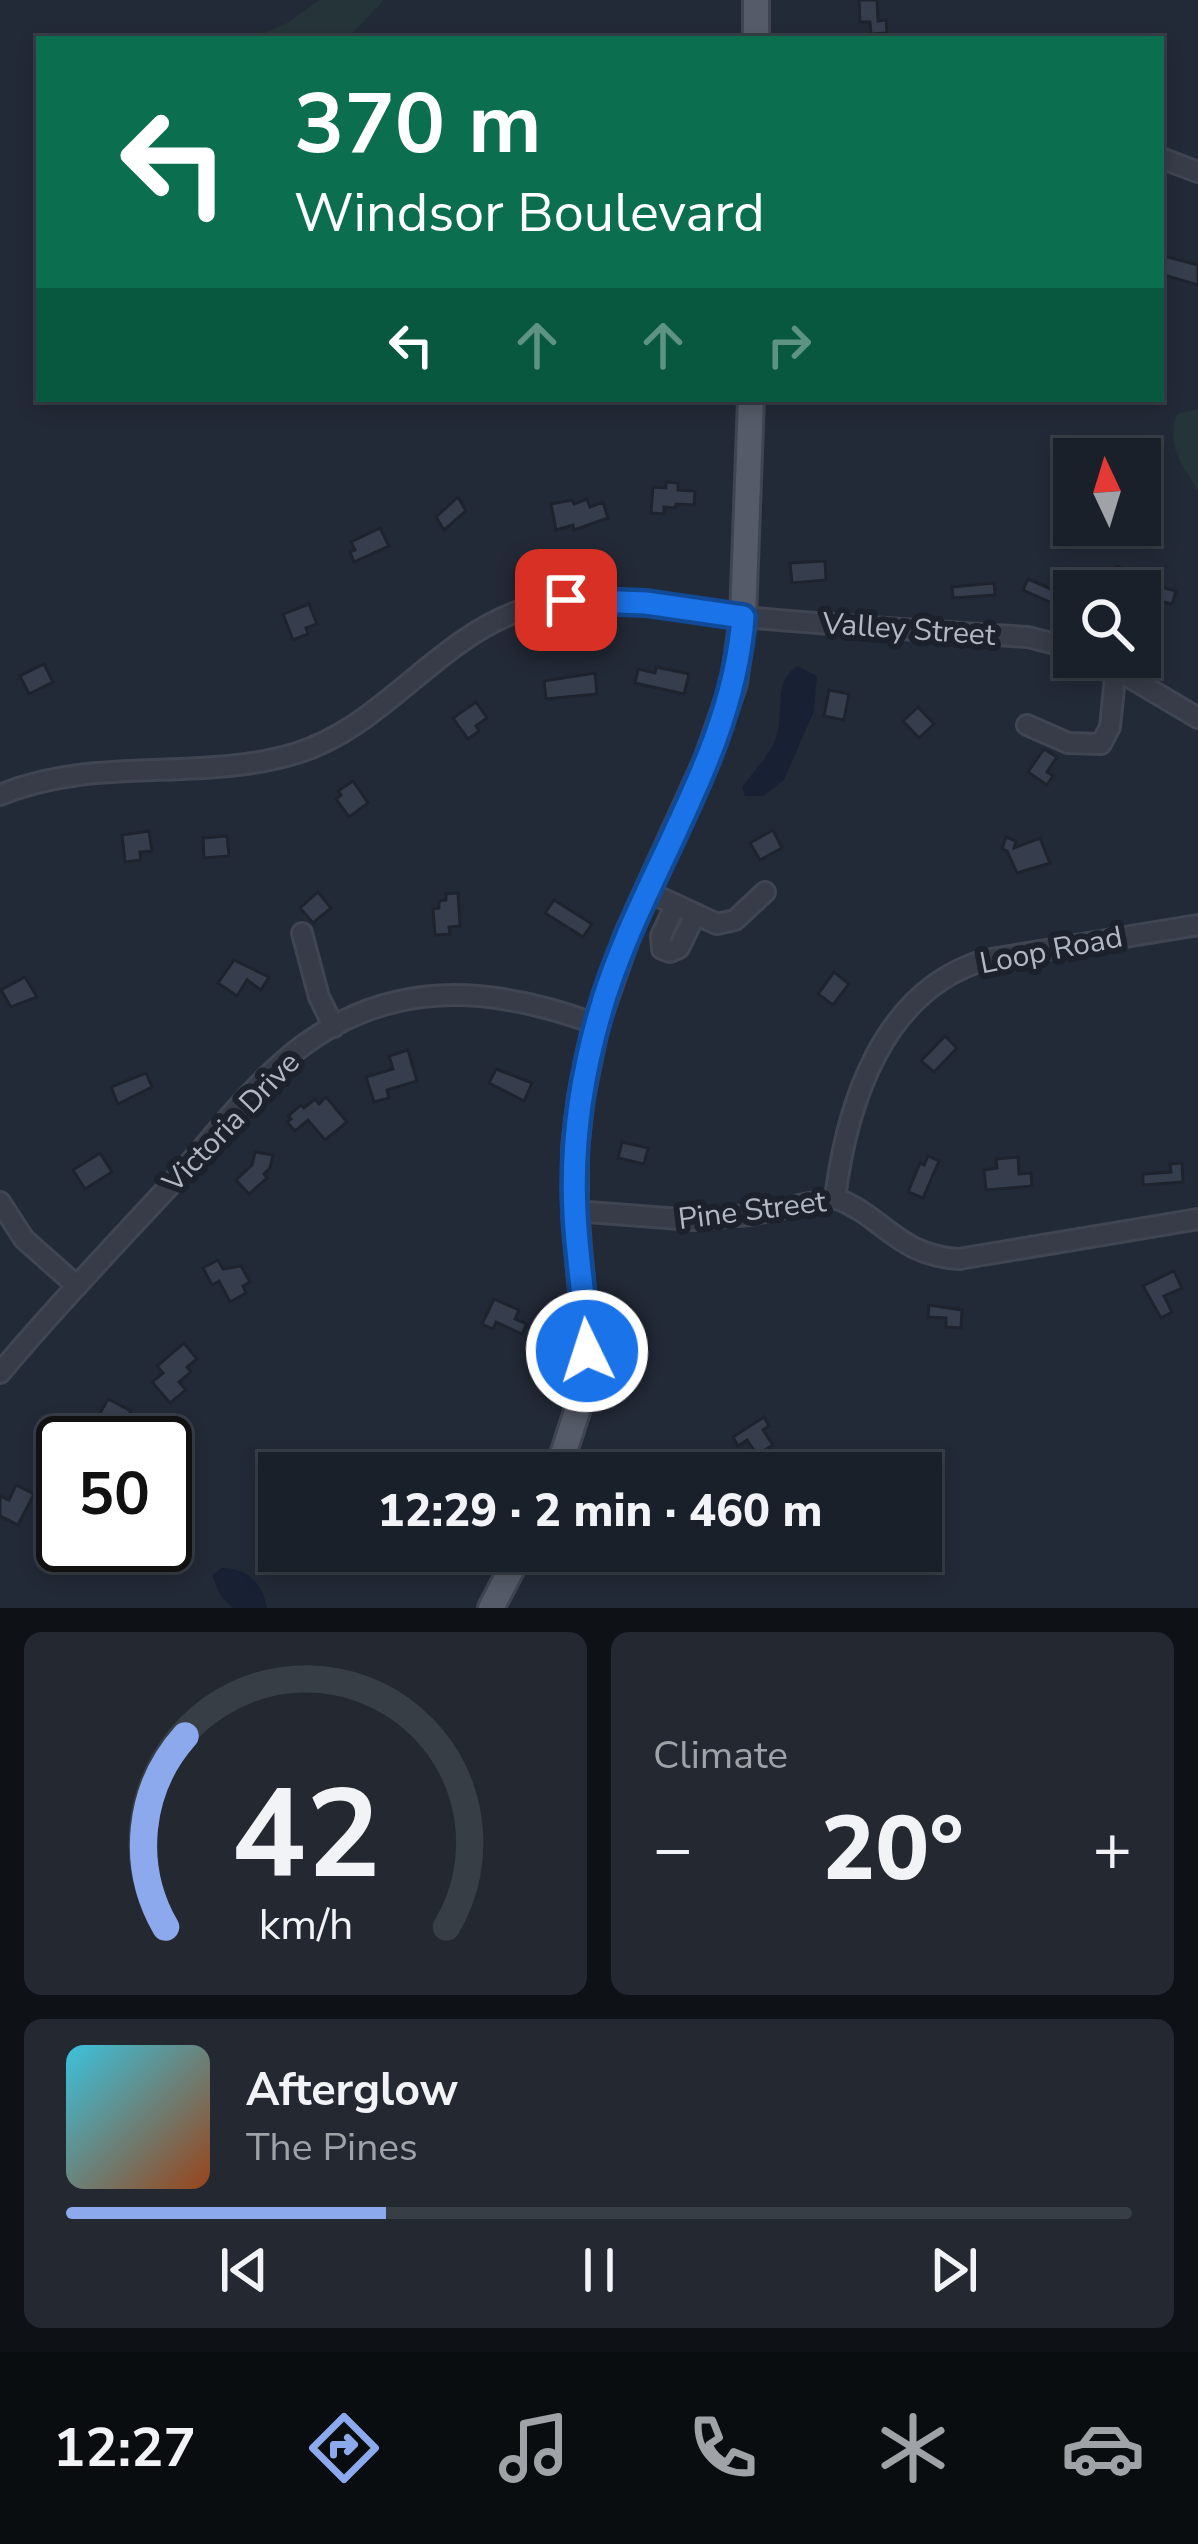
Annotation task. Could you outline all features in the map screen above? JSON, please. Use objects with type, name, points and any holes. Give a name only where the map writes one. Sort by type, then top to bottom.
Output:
[{"type":"main road","points":[[755,0],[756,36]]},
{"type":"main road","points":[[564,1452],[583,1393],[587,1351],[575,1211],[578,1120],[596,1024],[646,891],[725,715],[743,617],[751,402]]},
{"type":"main road","points":[[491,1608],[510,1572]]},
{"type":"street","points":[[1164,159],[1198,172]]},
{"type":"street","name":"Valley Street","points":[[0,795],[40,780],[87,772],[245,764],[299,753],[350,728],[492,622],[539,604],[566,600],[1028,637],[1053,644]]},
{"type":"street","points":[[1027,725],[1068,742],[1101,744],[1110,727],[1114,678]]},
{"type":"street","points":[[1132,678],[1198,718]]},
{"type":"street","points":[[646,891],[717,924],[727,924],[765,892]]},
{"type":"street","points":[[675,906],[661,937],[662,949],[679,949],[695,915]]},
{"type":"street","name":"Loop Road","points":[[835,1198],[842,1146],[867,1072],[887,1037],[934,984],[985,960],[1198,925]]},
{"type":"street","points":[[302,933],[313,979],[334,1027]]},
{"type":"street","name":"Victoria Drive","points":[[0,1373],[272,1072],[334,1027],[394,1003],[470,994],[520,999],[596,1024]]},
{"type":"street","name":"Pine Street","points":[[575,1211],[656,1220],[711,1220],[835,1198],[903,1244],[959,1259],[1198,1219]]},
{"type":"street","points":[[0,1202],[24,1239],[77,1286]]},
{"type":"shaded area","points":[[319,0],[384,0],[350,36],[259,36]]},
{"type":"shaded area","points":[[1198,409],[1198,490],[1177,454],[1173,436],[1177,414]]},
{"type":"water","points":[[798,666],[817,676],[814,711],[784,780],[763,796],[745,796],[742,787],[776,738],[782,688]]},
{"type":"water","points":[[222,1568],[253,1579],[267,1608],[233,1608],[220,1595],[212,1575]]},
{"type":"building","points":[[859,0],[877,0],[878,21],[886,20],[887,33],[871,34],[870,22],[860,22]]},
{"type":"building","points":[[1164,256],[1198,265],[1198,285],[1164,275]]},
{"type":"building","points":[[666,482],[678,483],[678,490],[695,491],[694,505],[676,504],[675,508],[664,507],[664,514],[651,513],[653,487],[666,488]]},
{"type":"building","points":[[458,497],[466,511],[444,530],[436,517]]},
{"type":"building","points":[[587,499],[590,507],[603,502],[608,518],[574,530],[573,525],[556,530],[551,504]]},
{"type":"building","points":[[380,528],[389,546],[354,562],[351,542]]},
{"type":"building","points":[[825,561],[826,580],[792,583],[790,563]]},
{"type":"building","points":[[1028,579],[1053,590],[1053,603],[1023,590]]},
{"type":"building","points":[[994,583],[995,595],[953,598],[952,587]]},
{"type":"building","points":[[1161,587],[1176,591],[1172,604],[1161,601]]},
{"type":"building","points":[[309,604],[317,624],[293,640],[283,614]]},
{"type":"building","points":[[44,664],[53,682],[29,694],[20,676]]},
{"type":"building","points":[[656,667],[689,674],[684,694],[635,683],[638,669],[655,673]]},
{"type":"building","points":[[595,673],[597,694],[546,699],[544,681]]},
{"type":"building","points":[[829,690],[849,694],[844,720],[824,716]]},
{"type":"building","points":[[476,702],[487,718],[468,739],[453,718]]},
{"type":"building","points":[[918,707],[934,724],[919,738],[903,721]]},
{"type":"building","points":[[1044,749],[1057,757],[1047,772],[1053,776],[1047,785],[1028,772]]},
{"type":"building","points":[[353,781],[368,803],[349,817],[336,799],[341,795],[338,791]]},
{"type":"building","points":[[773,830],[782,848],[760,860],[750,843]]},
{"type":"building","points":[[149,831],[152,851],[140,852],[141,860],[125,862],[122,835]]},
{"type":"building","points":[[227,836],[229,856],[204,858],[203,838]]},
{"type":"building","points":[[1006,837],[1016,841],[1014,848],[1040,838],[1050,863],[1017,873],[1002,849]]},
{"type":"building","points":[[318,892],[331,908],[313,923],[300,908]]},
{"type":"building","points":[[458,893],[460,926],[449,927],[450,934],[435,935],[433,909],[446,900],[446,894]]},
{"type":"building","points":[[554,900],[592,924],[583,937],[545,913]]},
{"type":"building","points":[[234,960],[269,977],[261,990],[247,980],[237,996],[218,983]]},
{"type":"building","points":[[834,972],[849,984],[833,1005],[818,994]]},
{"type":"building","points":[[25,977],[37,997],[11,1007],[1,990]]},
{"type":"building","points":[[945,1036],[957,1048],[934,1072],[921,1061]]},
{"type":"building","points":[[408,1050],[417,1081],[387,1090],[389,1098],[374,1102],[366,1077],[393,1069],[389,1056]]},
{"type":"building","points":[[496,1069],[532,1083],[524,1101],[489,1083]]},
{"type":"building","points":[[146,1073],[152,1087],[118,1104],[111,1087]]},
{"type":"building","points":[[326,1097],[347,1122],[325,1140],[308,1120],[295,1131],[287,1122],[301,1105],[304,1108],[315,1099],[319,1104]]},
{"type":"building","points":[[622,1142],[648,1148],[644,1164],[618,1158]]},
{"type":"building","points":[[255,1152],[273,1155],[264,1174],[267,1178],[249,1194],[236,1180],[252,1165]]},
{"type":"building","points":[[100,1153],[112,1172],[85,1189],[73,1170]]},
{"type":"building","points":[[928,1156],[939,1161],[923,1198],[908,1192]]},
{"type":"building","points":[[1018,1157],[1019,1174],[1031,1173],[1032,1186],[986,1190],[984,1170],[997,1168],[996,1159]]},
{"type":"building","points":[[1182,1163],[1183,1182],[1143,1185],[1143,1174],[1171,1172],[1170,1164]]},
{"type":"building","points":[[218,1260],[223,1269],[241,1266],[250,1282],[243,1286],[246,1293],[230,1302],[219,1281],[212,1285],[203,1268]]},
{"type":"building","points":[[1174,1271],[1182,1288],[1164,1296],[1172,1312],[1161,1318],[1143,1286]]},
{"type":"building","points":[[494,1299],[519,1310],[515,1319],[527,1324],[522,1334],[496,1322],[493,1329],[482,1324]]},
{"type":"building","points":[[929,1305],[962,1310],[961,1328],[946,1327],[946,1318],[928,1317]]},
{"type":"building","points":[[184,1343],[197,1359],[179,1382],[186,1390],[170,1403],[152,1382],[163,1373],[157,1366]]},
{"type":"building","points":[[108,1399],[131,1411],[128,1416],[98,1416]]},
{"type":"building","points":[[764,1417],[769,1426],[763,1430],[773,1445],[755,1452],[747,1440],[738,1446],[733,1437]]},
{"type":"building","points":[[16,1485],[34,1494],[18,1525],[0,1516],[0,1496],[9,1500]]},
{"type":"route","points":[[566,600],[646,603],[743,617],[725,715],[627,936],[596,1024],[581,1097],[574,1182],[587,1351]]}]
